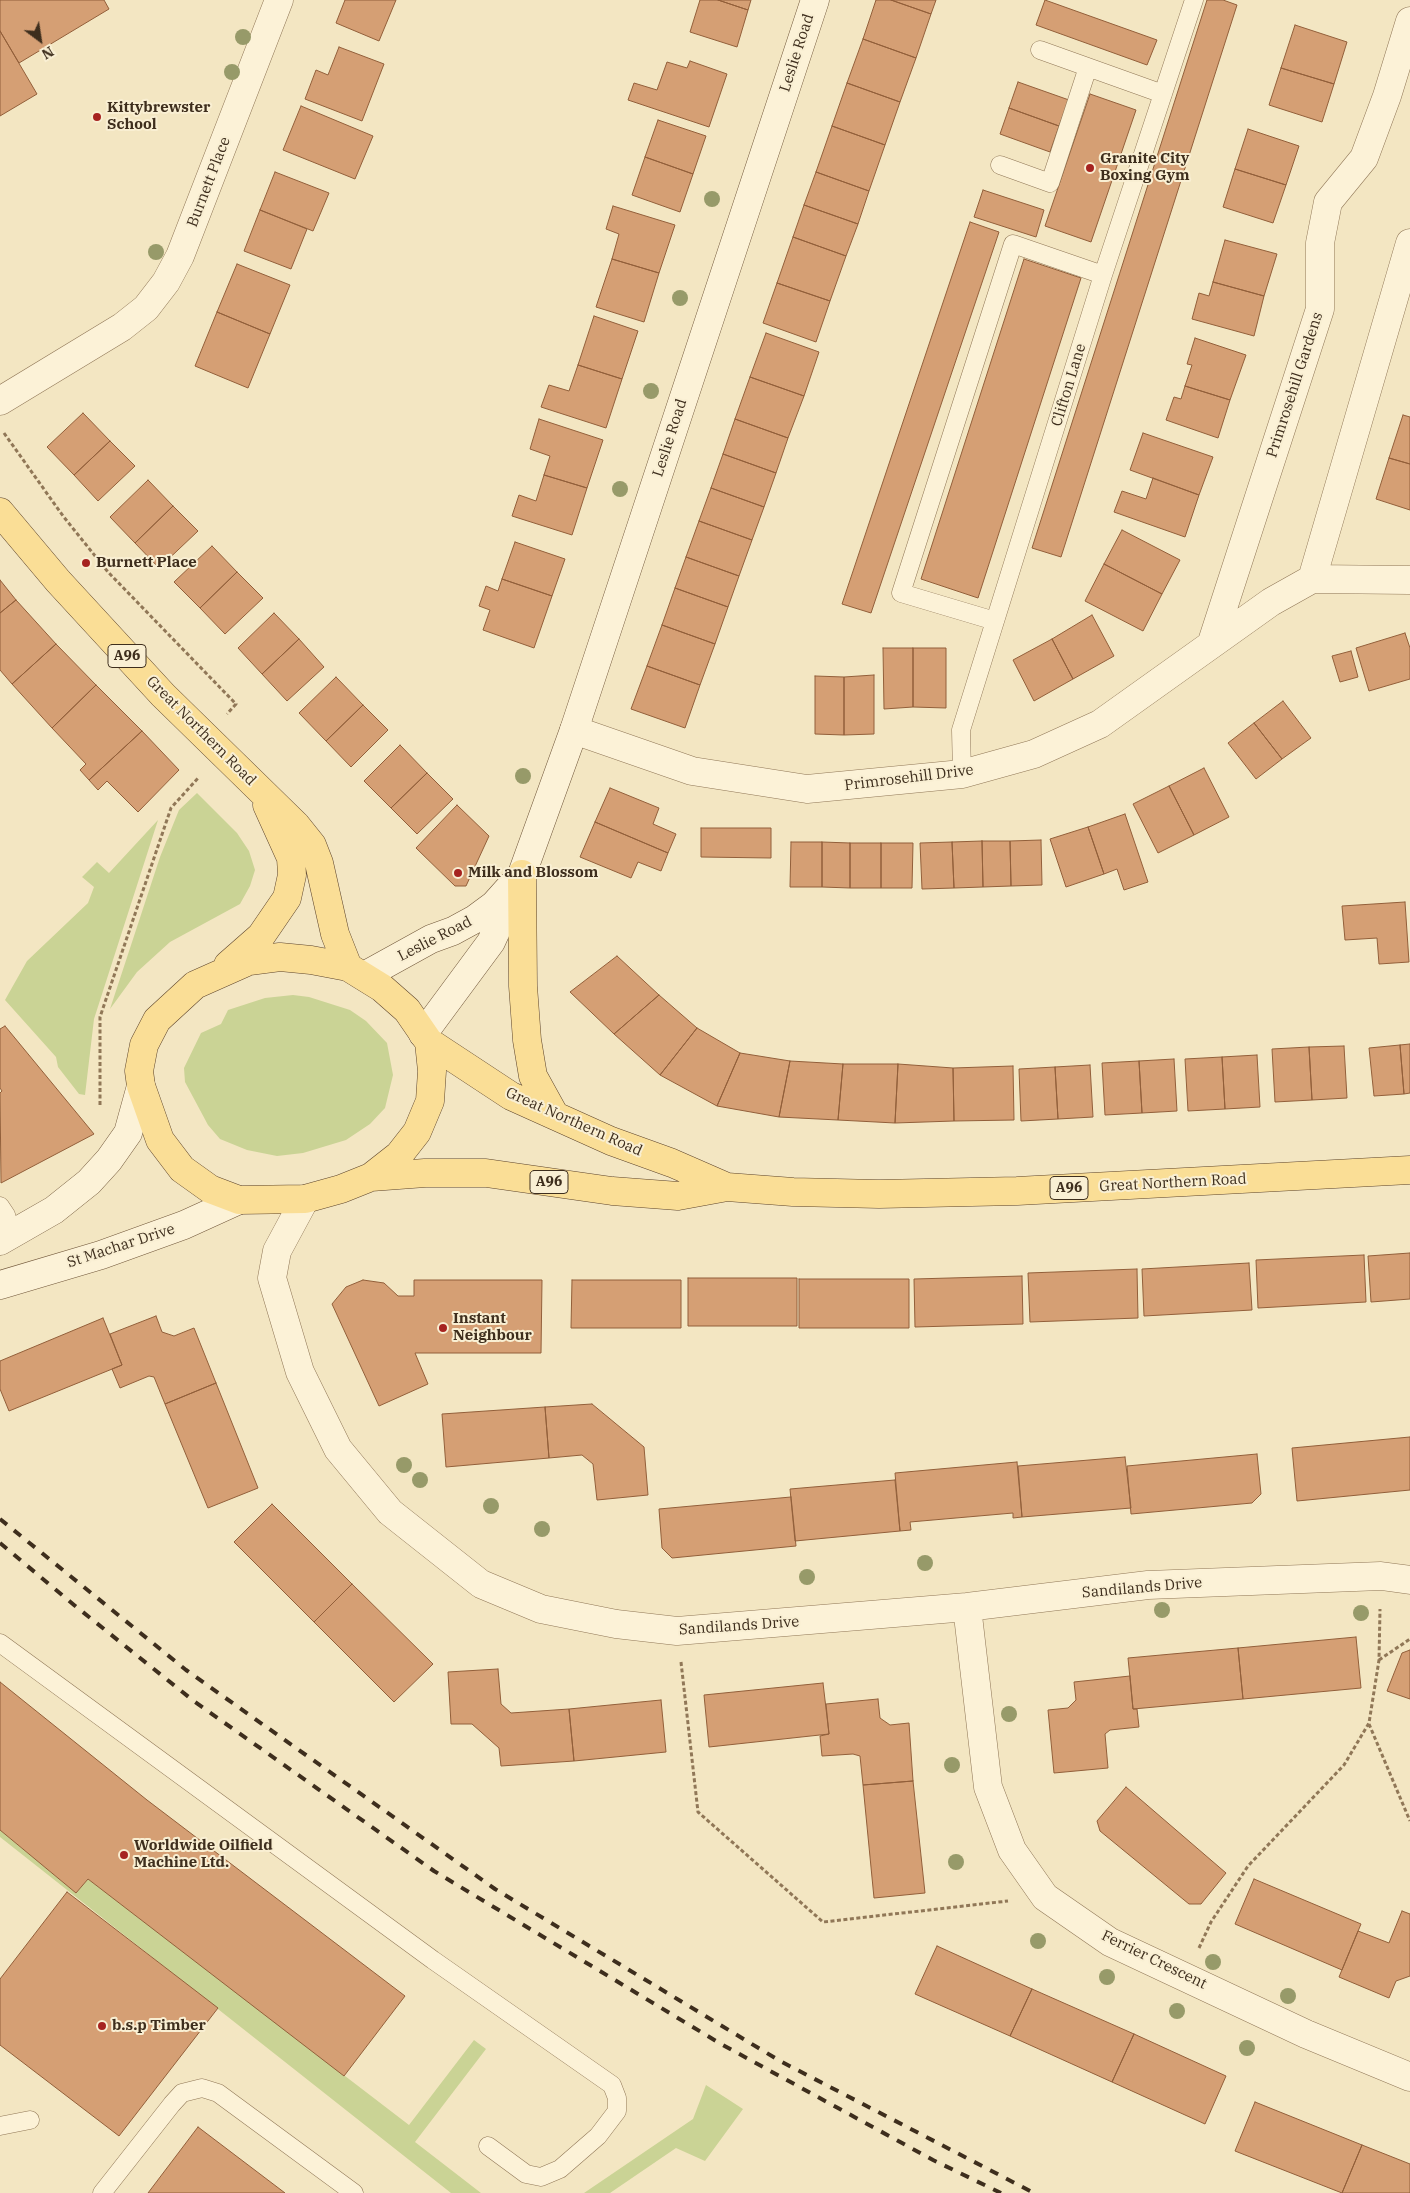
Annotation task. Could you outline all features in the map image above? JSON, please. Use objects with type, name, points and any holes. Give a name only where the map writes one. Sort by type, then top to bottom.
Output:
[{"type":"main road","name":"Great Northern Road","points":[[0,512],[58,581],[163,695],[296,826],[312,845],[319,863],[336,934],[356,972]]},
{"type":"main road","name":"Great Northern Road","points":[[219,973],[261,936],[287,898],[292,875],[291,858],[262,793]]},
{"type":"main road","points":[[522,874],[523,986],[527,1040],[533,1076],[554,1114]]},
{"type":"main road","name":"A96","points":[[280,957],[311,960],[356,972],[382,988],[407,1010],[426,1038],[432,1071],[430,1101],[420,1124],[399,1155],[371,1177],[341,1189],[305,1199],[239,1200],[210,1189],[182,1169],[160,1140],[140,1086],[139,1071],[144,1045],[157,1020],[195,985],[219,973],[250,961],[280,957]]},
{"type":"main road","name":"Great Northern Road","points":[[426,1038],[511,1096],[612,1141],[672,1163],[727,1187]]},
{"type":"main road","name":"Great Northern Road","points":[[371,1177],[425,1173],[486,1173],[612,1190],[678,1196],[727,1187],[793,1192],[860,1193],[1016,1191],[1410,1170]]},
{"type":"street","name":"Burnett Place","points":[[0,401],[122,326],[146,308],[166,282],[180,256],[280,0]]},
{"type":"street","name":"Leslie Road","points":[[426,1038],[491,942],[522,874],[574,730],[815,0]]},
{"type":"street","name":"Primrosehill Gardens","points":[[1212,642],[1320,309],[1320,243],[1328,202],[1364,158],[1387,96],[1410,21]]},
{"type":"street","points":[[1312,579],[1410,243]]},
{"type":"street","name":"Primrosehill Drive","points":[[574,730],[692,771],[807,790],[962,774],[1034,754],[1100,724],[1212,642],[1271,602],[1312,579],[1410,580]]},
{"type":"street","name":"Leslie Road","points":[[356,972],[475,918],[494,905],[522,874]]},
{"type":"street","points":[[6,1238],[54,1210],[89,1182],[109,1160],[128,1133],[140,1086]]},
{"type":"street","name":"Sandilands Drive","points":[[305,1199],[277,1251],[272,1278],[300,1372],[338,1450],[390,1512],[481,1584],[541,1609],[616,1624],[678,1631],[967,1607],[1148,1585],[1381,1576],[1410,1580]]},
{"type":"street","name":"St Machar Drive","points":[[0,1285],[100,1255],[166,1232],[239,1200]]},
{"type":"street","name":"Ferrier Crescent","points":[[967,1607],[988,1787],[1012,1850],[1045,1897],[1110,1942],[1186,1976],[1306,2034],[1410,2077]]},
{"type":"lane","name":"Clifton Lane","points":[[962,774],[961,730],[1103,275],[1194,0]]},
{"type":"lane","points":[[1040,50],[1163,94]]},
{"type":"lane","points":[[1000,165],[1050,183],[1088,67]]},
{"type":"lane","points":[[995,621],[901,593],[1012,244],[1103,275]]},
{"type":"lane","points":[[0,1206],[6,1214],[6,1238]]},
{"type":"lane","points":[[0,1643],[410,1943],[612,2085],[617,2098],[617,2111],[598,2136],[560,2169],[541,2177],[526,2174],[488,2146]]},
{"type":"lane","points":[[102,2193],[172,2104],[182,2094],[202,2088],[218,2093],[354,2193]]},
{"type":"lane","points":[[0,2126],[30,2120]]},
{"type":"path","points":[[0,426],[17,454],[108,572],[236,704]]},
{"type":"path","points":[[100,1110],[100,1017],[172,808],[200,777],[195,772]]},
{"type":"path","points":[[1186,1976],[1211,1922],[1248,1866],[1344,1765],[1369,1723],[1379,1660],[1381,1576]]},
{"type":"path","points":[[678,1631],[698,1812],[823,1922],[1045,1897]]},
{"type":"path","points":[[1379,1660],[1410,1639]]},
{"type":"path","points":[[1369,1723],[1410,1822]]},
{"type":"green space","points":[[197,793],[237,833],[249,851],[255,870],[250,886],[240,904],[170,942],[137,972],[110,1009],[160,857],[179,810]]},
{"type":"green space","points":[[158,820],[94,1019],[85,1095],[79,1094],[58,1067],[56,1057],[5,1000],[27,961],[88,903],[94,887],[82,877],[97,862],[109,873]]},
{"type":"green space","points":[[293,995],[309,997],[350,1010],[366,1021],[387,1043],[393,1075],[385,1108],[370,1124],[346,1140],[303,1153],[277,1156],[247,1150],[220,1139],[208,1125],[185,1082],[184,1068],[201,1033],[221,1024],[228,1010],[265,998]]},
{"type":"green space","points":[[0,1830],[76,1893],[88,1879],[409,2125],[474,2040],[486,2049],[415,2142],[481,2193],[451,2193],[0,1837]]},
{"type":"green space","points":[[706,2085],[743,2109],[705,2161],[676,2148],[610,2193],[584,2193],[693,2119]]},
{"type":"building","points":[[0,0],[104,0],[109,9],[19,63],[0,31]]},
{"type":"building","points":[[345,0],[396,0],[379,41],[336,23]]},
{"type":"building","points":[[700,0],[718,0],[748,10],[737,47],[690,32]]},
{"type":"building","points":[[718,0],[751,0],[748,10]]},
{"type":"building","points":[[876,0],[891,0],[931,14],[916,58],[863,39]]},
{"type":"building","points":[[891,0],[936,0],[931,14]]},
{"type":"building","points":[[1045,0],[1157,40],[1147,65],[1036,25]]},
{"type":"building","points":[[1207,0],[1223,0],[1237,5],[1061,557],[1032,548]]},
{"type":"building","points":[[1295,25],[1347,42],[1334,84],[1281,68]]},
{"type":"building","points":[[0,31],[37,94],[0,116]]},
{"type":"building","points":[[863,39],[916,58],[900,102],[847,83]]},
{"type":"building","points":[[339,47],[384,64],[362,121],[305,99],[316,70],[328,75]]},
{"type":"building","points":[[690,61],[727,74],[709,127],[628,100],[634,83],[657,90],[667,62],[687,68]]},
{"type":"building","points":[[1281,68],[1334,84],[1322,122],[1269,105]]},
{"type":"building","points":[[1018,82],[1069,100],[1059,126],[1009,108]]},
{"type":"building","points":[[847,83],[900,102],[885,145],[832,126]]},
{"type":"building","name":"Granite City Boxing Gym","points":[[1090,94],[1136,110],[1091,242],[1045,226]]},
{"type":"building","points":[[301,106],[373,136],[355,179],[283,150]]},
{"type":"building","points":[[1009,108],[1059,126],[1050,152],[1000,134]]},
{"type":"building","points":[[658,120],[706,136],[693,174],[645,157]]},
{"type":"building","points":[[832,126],[885,145],[869,191],[816,172]]},
{"type":"building","points":[[1248,129],[1299,146],[1286,185],[1235,169]]},
{"type":"building","points":[[645,157],[693,174],[680,212],[632,195]]},
{"type":"building","points":[[1235,169],[1286,185],[1273,223],[1223,207]]},
{"type":"building","points":[[275,172],[329,193],[313,231],[260,210]]},
{"type":"building","points":[[816,172],[869,191],[858,224],[804,205]]},
{"type":"building","points":[[983,190],[1044,210],[1036,237],[974,217]]},
{"type":"building","points":[[804,205],[858,224],[846,256],[793,237]]},
{"type":"building","points":[[613,206],[675,225],[659,273],[612,259],[619,234],[606,229]]},
{"type":"building","points":[[260,210],[307,229],[291,269],[244,251]]},
{"type":"building","points":[[970,222],[999,232],[871,613],[842,604]]},
{"type":"building","points":[[793,237],[846,256],[830,301],[777,283]]},
{"type":"building","points":[[1225,240],[1277,254],[1264,296],[1213,282]]},
{"type":"building","points":[[612,259],[659,273],[644,322],[596,307]]},
{"type":"building","points":[[1024,259],[1081,278],[978,598],[921,579]]},
{"type":"building","points":[[237,264],[290,285],[270,334],[217,312]]},
{"type":"building","points":[[1213,282],[1264,296],[1254,336],[1192,319],[1199,293],[1209,296]]},
{"type":"building","points":[[777,283],[830,301],[816,342],[763,323]]},
{"type":"building","points":[[217,312],[270,334],[248,388],[195,366]]},
{"type":"building","points":[[594,316],[638,331],[622,379],[578,365]]},
{"type":"building","points":[[766,333],[819,352],[804,396],[750,377]]},
{"type":"building","points":[[1195,338],[1246,355],[1230,400],[1185,386],[1192,365],[1187,364]]},
{"type":"building","points":[[578,365],[622,379],[606,428],[541,407],[549,385],[569,391]]},
{"type":"building","points":[[750,377],[804,396],[788,438],[735,419]]},
{"type":"building","points":[[1185,386],[1230,400],[1218,438],[1166,420],[1174,397],[1181,399]]},
{"type":"building","points":[[83,413],[110,441],[74,475],[47,447]]},
{"type":"building","points":[[1403,415],[1410,417],[1410,464],[1389,458]]},
{"type":"building","points":[[539,419],[603,440],[587,488],[544,475],[550,456],[530,449]]},
{"type":"building","points":[[735,419],[788,438],[776,473],[723,454]]},
{"type":"building","points":[[1143,433],[1213,457],[1199,495],[1130,470]]},
{"type":"building","points":[[110,441],[135,466],[98,501],[74,475]]},
{"type":"building","points":[[723,454],[776,473],[764,507],[711,488]]},
{"type":"building","points":[[1389,458],[1410,464],[1410,510],[1376,499]]},
{"type":"building","points":[[544,475],[587,488],[572,535],[512,516],[519,495],[536,501]]},
{"type":"building","points":[[1153,478],[1199,495],[1185,537],[1114,512],[1122,491],[1146,499]]},
{"type":"building","points":[[148,480],[173,506],[135,543],[110,517]]},
{"type":"building","points":[[711,488],[764,507],[752,540],[699,521]]},
{"type":"building","points":[[173,506],[198,531],[159,568],[135,543]]},
{"type":"building","points":[[699,521],[752,540],[739,576],[686,557]]},
{"type":"building","points":[[1122,530],[1180,560],[1162,594],[1104,564]]},
{"type":"building","points":[[515,542],[565,559],[552,596],[502,579]]},
{"type":"building","points":[[212,546],[237,572],[200,608],[174,582]]},
{"type":"building","points":[[686,557],[739,576],[728,607],[675,588]]},
{"type":"building","points":[[1104,564],[1162,594],[1143,631],[1085,601]]},
{"type":"building","points":[[237,572],[263,598],[225,634],[200,608]]},
{"type":"building","points":[[502,579],[552,596],[534,648],[483,630],[490,610],[479,606],[486,586],[498,591]]},
{"type":"building","points":[[0,580],[16,600],[0,613]]},
{"type":"building","points":[[675,588],[728,607],[715,644],[662,625]]},
{"type":"building","points":[[16,600],[56,644],[12,684],[0,670],[0,613]]},
{"type":"building","points":[[274,613],[299,639],[262,674],[238,648]]},
{"type":"building","points":[[1092,615],[1114,656],[1073,679],[1052,639]]},
{"type":"building","points":[[662,625],[715,644],[700,685],[647,666]]},
{"type":"building","points":[[1405,633],[1410,648],[1410,679],[1369,691],[1356,648]]},
{"type":"building","points":[[299,639],[324,667],[287,701],[262,674]]},
{"type":"building","points":[[1052,639],[1073,679],[1034,701],[1013,660]]},
{"type":"building","points":[[56,644],[96,685],[52,728],[12,684]]},
{"type":"building","points":[[883,648],[913,648],[913,707],[884,709]]},
{"type":"building","points":[[913,648],[946,648],[946,708],[913,707]]},
{"type":"building","points":[[1351,651],[1358,677],[1340,682],[1332,656]]},
{"type":"building","points":[[647,666],[700,685],[685,728],[631,709]]},
{"type":"building","points":[[874,675],[874,734],[844,735],[844,677]]},
{"type":"building","points":[[815,676],[844,677],[844,735],[815,734]]},
{"type":"building","points":[[336,677],[363,705],[326,741],[299,713]]},
{"type":"building","points":[[96,685],[142,731],[89,780],[80,770],[86,764],[52,728]]},
{"type":"building","points":[[1283,701],[1311,738],[1282,759],[1254,723]]},
{"type":"building","points":[[363,705],[388,730],[351,767],[326,741]]},
{"type":"building","points":[[1254,723],[1282,759],[1256,779],[1228,743]]},
{"type":"building","points":[[142,731],[179,770],[138,812],[107,781],[98,790],[89,780]]},
{"type":"building","points":[[400,745],[427,773],[391,808],[364,781]]},
{"type":"building","points":[[1204,768],[1229,817],[1194,835],[1169,786]]},
{"type":"building","points":[[427,773],[453,799],[417,834],[391,808]]},
{"type":"building","points":[[1169,786],[1194,835],[1158,853],[1133,804]]},
{"type":"building","points":[[610,788],[659,808],[653,824],[676,834],[668,853],[595,822]]},
{"type":"building","points":[[457,805],[489,836],[466,886],[455,886],[416,848]]},
{"type":"building","points":[[1125,814],[1148,882],[1124,890],[1117,869],[1104,874],[1088,827]]},
{"type":"building","points":[[595,822],[668,853],[661,871],[638,862],[631,878],[580,857]]},
{"type":"building","points":[[1088,827],[1104,874],[1066,887],[1050,839]]},
{"type":"building","points":[[701,828],[771,828],[771,858],[701,857]]},
{"type":"building","points":[[1041,840],[1042,885],[1011,886],[1010,841]]},
{"type":"building","points":[[982,841],[1010,841],[1011,886],[983,887]]},
{"type":"building","points":[[982,841],[983,887],[954,888],[952,842]]},
{"type":"building","points":[[791,842],[822,842],[822,887],[790,887]]},
{"type":"building","points":[[822,842],[850,843],[850,888],[822,887]]},
{"type":"building","points":[[952,842],[954,888],[922,889],[920,843]]},
{"type":"building","points":[[850,843],[881,843],[881,888],[850,888]]},
{"type":"building","points":[[881,843],[913,843],[912,888],[881,888]]},
{"type":"building","points":[[1405,902],[1409,962],[1379,964],[1377,938],[1345,940],[1342,906]]},
{"type":"building","points":[[617,956],[659,995],[614,1034],[570,992]]},
{"type":"building","points":[[659,995],[697,1028],[660,1075],[614,1034]]},
{"type":"building","points":[[5,1026],[94,1134],[1,1183],[0,1093],[2,1091],[0,1088],[0,1029]]},
{"type":"building","points":[[697,1028],[740,1053],[717,1106],[660,1075]]},
{"type":"building","points":[[1410,1044],[1410,1093],[1404,1094],[1400,1045]]},
{"type":"building","points":[[1400,1045],[1404,1094],[1374,1096],[1369,1048]]},
{"type":"building","points":[[1344,1046],[1347,1098],[1312,1100],[1309,1047]]},
{"type":"building","points":[[1309,1047],[1312,1100],[1275,1102],[1272,1049]]},
{"type":"building","points":[[740,1053],[790,1061],[779,1117],[717,1106]]},
{"type":"building","points":[[1257,1055],[1260,1107],[1225,1109],[1222,1057]]},
{"type":"building","points":[[1222,1057],[1225,1109],[1188,1111],[1185,1059]]},
{"type":"building","points":[[1174,1059],[1177,1111],[1142,1113],[1139,1061]]},
{"type":"building","points":[[790,1061],[843,1064],[838,1120],[779,1117]]},
{"type":"building","points":[[1139,1061],[1142,1113],[1105,1115],[1102,1063]]},
{"type":"building","points":[[843,1064],[898,1064],[895,1123],[838,1120]]},
{"type":"building","points":[[898,1064],[953,1068],[954,1121],[895,1123]]},
{"type":"building","points":[[1090,1065],[1093,1117],[1058,1119],[1055,1067]]},
{"type":"building","points":[[1013,1066],[1014,1120],[954,1121],[953,1068]]},
{"type":"building","points":[[1055,1067],[1058,1119],[1021,1121],[1019,1069]]},
{"type":"building","points":[[1410,1253],[1410,1299],[1371,1302],[1368,1256]]},
{"type":"building","points":[[1364,1255],[1366,1302],[1258,1308],[1256,1260]]},
{"type":"building","points":[[1249,1263],[1252,1310],[1144,1316],[1142,1269]]},
{"type":"building","points":[[1137,1269],[1138,1318],[1030,1322],[1028,1273]]},
{"type":"building","points":[[1022,1276],[1023,1324],[915,1327],[914,1279]]},
{"type":"building","points":[[688,1278],[797,1278],[797,1326],[688,1326]]},
{"type":"building","points":[[799,1279],[909,1279],[909,1328],[799,1328]]},
{"type":"building","name":"Instant Neighbour","points":[[363,1280],[384,1283],[398,1296],[414,1296],[414,1280],[542,1280],[541,1353],[415,1353],[428,1384],[379,1406],[332,1304],[346,1287]]},
{"type":"building","points":[[572,1280],[681,1280],[681,1328],[571,1328]]},
{"type":"building","points":[[156,1316],[162,1332],[174,1336],[194,1328],[216,1383],[165,1404],[154,1377],[149,1376],[120,1388],[112,1369],[122,1365],[110,1334]]},
{"type":"building","points":[[103,1318],[122,1365],[9,1411],[0,1389],[0,1361]]},
{"type":"building","points":[[216,1383],[258,1488],[208,1508],[165,1404]]},
{"type":"building","points":[[592,1404],[644,1447],[648,1495],[597,1500],[593,1464],[582,1455],[549,1458],[545,1407]]},
{"type":"building","points":[[545,1407],[549,1458],[446,1467],[442,1414]]},
{"type":"building","points":[[1410,1437],[1410,1490],[1297,1501],[1292,1448]]},
{"type":"building","points":[[1257,1454],[1261,1494],[1252,1503],[1131,1514],[1127,1466]]},
{"type":"building","points":[[1125,1457],[1131,1508],[1022,1517],[1018,1466]]},
{"type":"building","points":[[1017,1462],[1022,1517],[1013,1518],[1013,1513],[910,1522],[911,1530],[900,1531],[895,1473]]},
{"type":"building","points":[[895,1480],[900,1531],[795,1541],[790,1489]]},
{"type":"building","points":[[791,1497],[796,1546],[672,1558],[662,1548],[659,1509]]},
{"type":"building","points":[[272,1504],[352,1584],[314,1622],[234,1542]]},
{"type":"building","points":[[352,1584],[433,1664],[394,1702],[314,1622]]},
{"type":"building","points":[[1356,1637],[1361,1688],[1243,1699],[1238,1648]]},
{"type":"building","points":[[1238,1648],[1243,1699],[1133,1709],[1128,1658]]},
{"type":"building","points":[[1410,1650],[1410,1699],[1387,1691],[1402,1653]]},
{"type":"building","points":[[498,1669],[501,1704],[511,1713],[569,1709],[574,1761],[501,1766],[499,1748],[472,1724],[451,1724],[448,1672]]},
{"type":"building","points":[[1130,1676],[1133,1709],[1137,1709],[1139,1727],[1110,1730],[1105,1734],[1108,1768],[1054,1773],[1048,1710],[1068,1708],[1076,1700],[1074,1682]]},
{"type":"building","name":"Worldwide Oilfield Machine Ltd.","points":[[0,1682],[147,1800],[405,1996],[344,2076],[88,1879],[76,1893],[0,1830]]},
{"type":"building","points":[[823,1683],[829,1734],[709,1747],[704,1695]]},
{"type":"building","points":[[878,1699],[880,1718],[890,1725],[909,1723],[913,1781],[863,1785],[860,1756],[853,1754],[822,1756],[820,1736],[829,1734],[826,1704]]},
{"type":"building","points":[[661,1700],[666,1752],[574,1761],[569,1709]]},
{"type":"building","points":[[913,1781],[925,1893],[874,1898],[863,1785]]},
{"type":"building","points":[[1126,1787],[1226,1873],[1201,1904],[1189,1904],[1100,1831],[1097,1821]]},
{"type":"building","points":[[1254,1879],[1361,1924],[1342,1970],[1235,1924]]},
{"type":"building","name":"b.s.p Timber","points":[[67,1892],[218,2008],[119,2136],[0,2045],[0,1979]]},
{"type":"building","points":[[1402,1911],[1410,1914],[1410,1976],[1396,1981],[1389,1998],[1339,1977],[1358,1931],[1389,1943]]},
{"type":"building","points":[[937,1946],[1032,1989],[1010,2036],[915,1994]]},
{"type":"building","points":[[1032,1989],[1134,2034],[1112,2082],[1010,2036]]},
{"type":"building","points":[[1134,2034],[1226,2076],[1205,2124],[1112,2082]]},
{"type":"building","points":[[1255,2102],[1362,2145],[1342,2193],[1235,2151]]},
{"type":"building","points":[[198,2127],[285,2193],[148,2193]]},
{"type":"building","points":[[1362,2145],[1410,2164],[1410,2193],[1342,2193]]},
{"type":"railway","points":[[0,1519],[186,1670],[495,1889],[780,2061],[1034,2193]]},
{"type":"railway","points":[[0,1543],[195,1702],[434,1871],[721,2044],[933,2160],[1001,2193]]},
{"type":"place","name":"Kittybrewster School","points":[[97,117]]},
{"type":"place","name":"Granite City Boxing Gym","points":[[1090,168]]},
{"type":"place","name":"Burnett Place","points":[[86,563]]},
{"type":"place","name":"Milk and Blossom","points":[[458,873]]},
{"type":"place","name":"Instant Neighbour","points":[[443,1328]]},
{"type":"place","name":"Worldwide Oilfield Machine Ltd.","points":[[124,1855]]},
{"type":"place","name":"b.s.p Timber","points":[[102,2026]]}]
